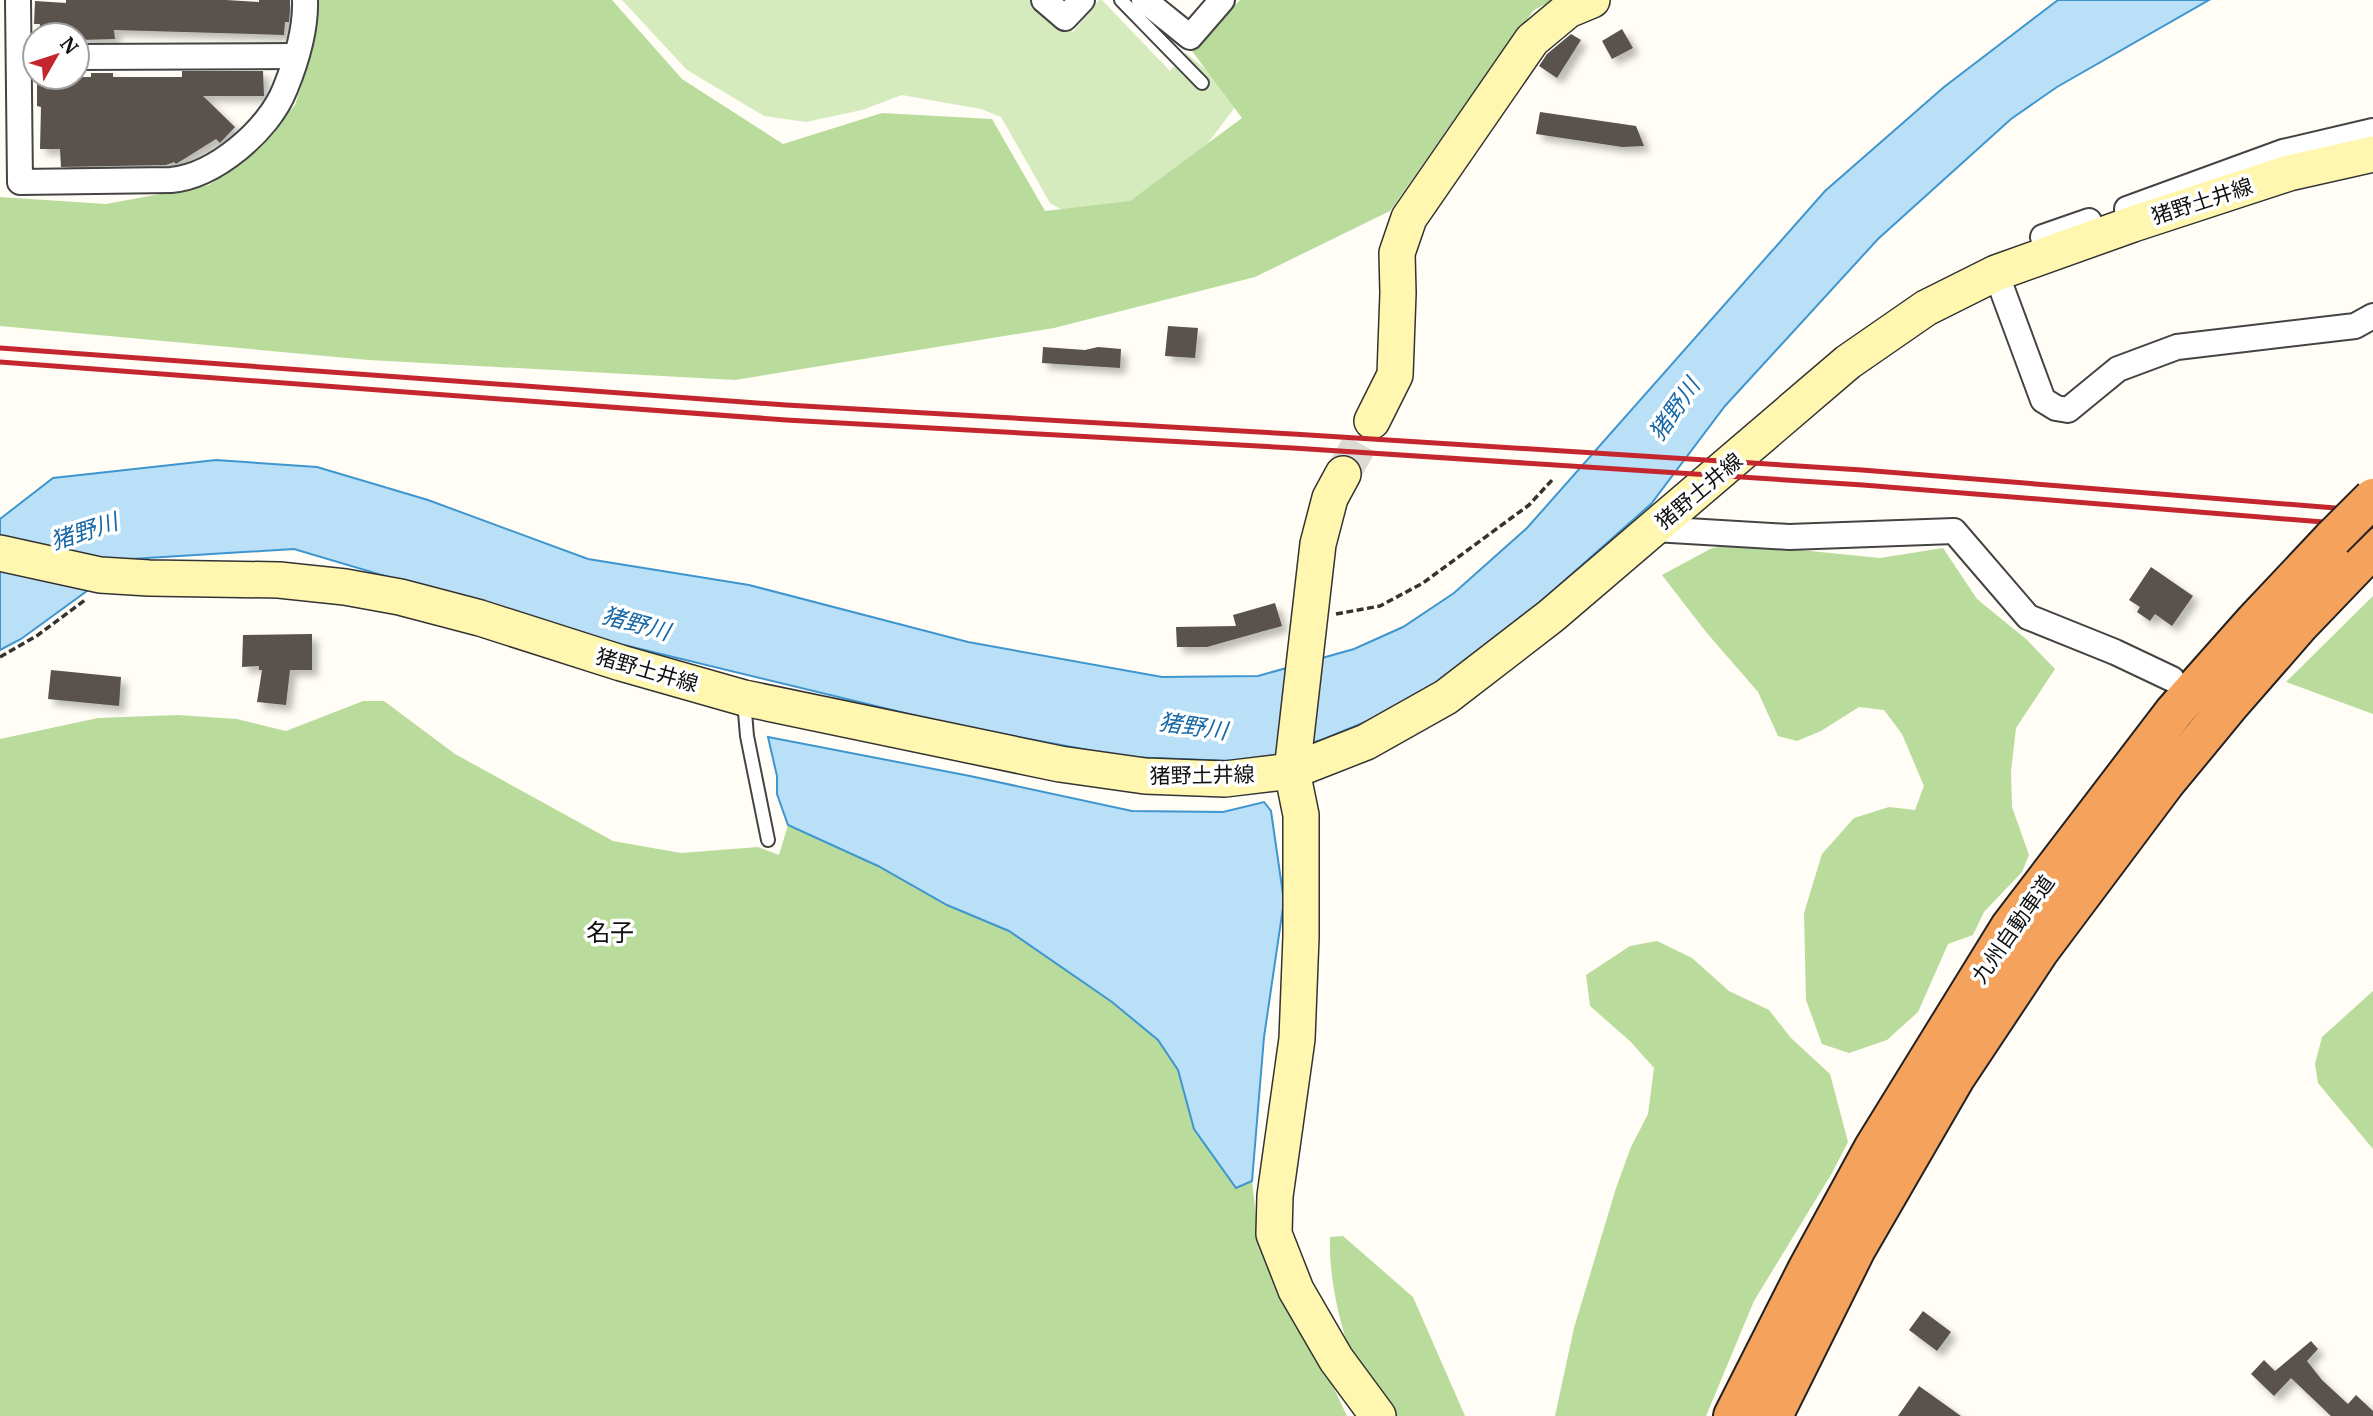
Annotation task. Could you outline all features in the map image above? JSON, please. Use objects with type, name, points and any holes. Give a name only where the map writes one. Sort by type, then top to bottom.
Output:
[{"type":"highway","name":"九州自動車道","points":[[1733,1416],[1808,1268],[1873,1149],[2010,927],[2174,712],[2253,623],[2373,498]]},
{"type":"highway","name":"九州自動車道","points":[[1773,1416],[1856,1249],[1955,1078],[2040,950],[2165,783],[2231,703],[2300,624],[2373,548]]},
{"type":"main road","points":[[1372,421],[1395,375],[1397,253],[1409,218],[1532,40],[1567,10],[1592,0]]},
{"type":"main road","name":"猪野土井線","points":[[0,552],[106,575],[279,580],[345,587],[400,597],[480,618],[621,663],[744,698],[1060,764],[1145,776],[1225,779],[1294,758],[1366,742],[1446,697],[1654,529],[1848,362],[1926,308],[1996,273],[2133,224],[2289,173],[2373,153]]},
{"type":"main road","points":[[1343,474],[1330,498],[1318,544],[1294,758],[1301,815],[1297,1039],[1275,1196],[1273,1234],[1296,1290],[1336,1359],[1378,1416]]},
{"type":"street","points":[[18,0],[21,21]]},
{"type":"street","points":[[24,91],[20,182],[187,178],[216,166],[258,130],[284,91],[306,19],[305,0]]},
{"type":"street","points":[[1044,0],[1065,18],[1082,0]]},
{"type":"street","points":[[1144,0],[1190,37],[1222,0]]},
{"type":"street","points":[[91,57],[295,56]]},
{"type":"street","points":[[2043,237],[2283,152],[2373,131]]},
{"type":"street","points":[[1996,273],[2043,400],[2056,408],[2068,410],[2118,369],[2177,347],[2355,326],[2373,316]]},
{"type":"street","points":[[1654,529],[1789,537],[1954,531],[2028,617],[2115,652],[2172,679]]},
{"type":"lane","points":[[1121,0],[1202,83]]},
{"type":"lane","points":[[744,698],[747,736],[768,840]]},
{"type":"path","points":[[1310,621],[1380,606],[1423,583],[1529,505],[1553,479]]},
{"type":"path","points":[[0,657],[38,635],[94,594],[106,575]]},
{"type":"green space","points":[[315,0],[612,0],[682,79],[783,144],[882,113],[992,119],[1045,211],[1130,201],[1242,118],[1192,51],[1240,0],[1553,0],[1534,10],[1390,211],[1255,277],[1054,328],[735,380],[369,360],[0,326],[0,197],[106,204],[209,185],[260,144],[295,105],[307,68],[315,25]]},
{"type":"green space","points":[[622,0],[1034,0],[1073,32],[1099,0],[1102,0],[1170,71],[1186,53],[1241,99],[1169,195],[1076,218],[1050,203],[1001,117],[981,109],[902,95],[862,110],[806,122],[764,116],[687,70]]},
{"type":"green space","points":[[1741,544],[1880,558],[1943,548],[1977,599],[2026,639],[2055,669],[2016,728],[2011,771],[2012,807],[2029,855],[2022,872],[1984,912],[1973,935],[1948,944],[1918,1012],[1887,1040],[1849,1053],[1822,1044],[1806,1000],[1804,913],[1822,854],[1854,818],[1889,807],[1915,810],[1924,786],[1902,734],[1884,710],[1859,707],[1821,731],[1797,741],[1778,736],[1758,692],[1706,632],[1662,575],[1712,548]]},
{"type":"green space","points":[[2373,596],[2373,714],[2286,682]]},
{"type":"green space","points":[[363,701],[384,701],[455,754],[613,841],[681,853],[758,847],[779,855],[788,825],[878,866],[947,905],[1009,931],[1112,1002],[1158,1040],[1178,1070],[1194,1129],[1236,1188],[1252,1181],[1258,1234],[1272,1278],[1330,1380],[1347,1416],[0,1416],[0,739],[98,718],[178,715],[237,719],[286,731]]},
{"type":"green space","points":[[1657,941],[1692,958],[1729,991],[1769,1010],[1791,1038],[1830,1074],[1848,1142],[1754,1301],[1706,1416],[1555,1416],[1574,1328],[1616,1188],[1631,1147],[1648,1114],[1654,1068],[1631,1042],[1590,1006],[1586,975],[1630,946]]},
{"type":"green space","points":[[2373,991],[2373,1149],[2318,1083],[2315,1064],[2322,1037]]},
{"type":"green space","points":[[1343,1236],[1413,1297],[1465,1416],[1397,1416],[1364,1377],[1345,1337],[1332,1280],[1330,1237]]},
{"type":"water","name":"猪野川","points":[[2058,0],[2209,0],[2057,87],[2011,119],[1878,239],[1725,406],[1651,504],[1494,643],[1421,699],[1324,739],[1275,755],[1234,761],[1125,757],[950,724],[591,637],[294,549],[131,559],[21,639],[0,650],[0,519],[53,478],[216,460],[317,467],[428,500],[588,559],[749,585],[968,642],[1162,677],[1258,676],[1354,649],[1403,627],[1454,593],[1527,528],[1825,191],[1944,87]]},
{"type":"water","points":[[768,737],[1132,811],[1223,812],[1264,802],[1271,811],[1284,901],[1264,1037],[1252,1181],[1236,1188],[1194,1129],[1178,1070],[1158,1040],[1112,1002],[1009,931],[947,905],[878,866],[788,825],[777,794],[777,776]]},
{"type":"building","points":[[66,0],[290,0],[290,10],[284,35],[114,30],[115,39],[91,40],[91,21],[34,21],[35,1],[66,3]]},
{"type":"building","points":[[1622,29],[1633,48],[1612,59],[1602,41]]},
{"type":"building","points":[[1571,34],[1581,40],[1557,78],[1539,66],[1547,54]]},
{"type":"building","points":[[182,71],[263,71],[264,96],[203,96],[235,127],[220,143],[216,139],[176,164],[61,167],[60,149],[40,149],[41,107],[37,106],[37,91],[91,91],[91,73],[113,73],[113,77],[182,77]]},
{"type":"building","points":[[1540,112],[1636,126],[1644,146],[1622,147],[1536,134]]},
{"type":"building","points":[[1168,326],[1198,328],[1195,358],[1165,356]]},
{"type":"building","points":[[1043,347],[1121,349],[1120,368],[1042,363]]},
{"type":"building","points":[[2151,567],[2193,596],[2172,626],[2155,614],[2150,621],[2137,612],[2140,607],[2129,600]]},
{"type":"building","points":[[1275,603],[1282,626],[1207,647],[1177,647],[1176,627],[1236,626],[1233,615]]},
{"type":"building","points":[[312,634],[312,670],[290,670],[286,705],[257,702],[262,670],[259,670],[259,666],[242,667],[243,635]]},
{"type":"building","points":[[51,670],[121,677],[119,706],[48,699]]},
{"type":"building","points":[[1923,1311],[1951,1332],[1937,1351],[1909,1330]]},
{"type":"building","points":[[2311,1341],[2318,1349],[2307,1361],[2322,1380],[2348,1404],[2356,1395],[2373,1411],[2373,1416],[2331,1416],[2291,1378],[2274,1396],[2251,1374],[2264,1360],[2275,1371]]},
{"type":"building","points":[[1919,1386],[1961,1416],[1898,1416]]},
{"type":"tunnel","points":[[1343,474],[1372,421]]},
{"type":"railway","points":[[0,348],[786,405],[1862,470],[2373,511]]},
{"type":"railway","points":[[0,362],[786,420],[1293,448],[1863,485],[2373,526]]},
{"type":"district","name":"名子","points":[[610,932]]}]
